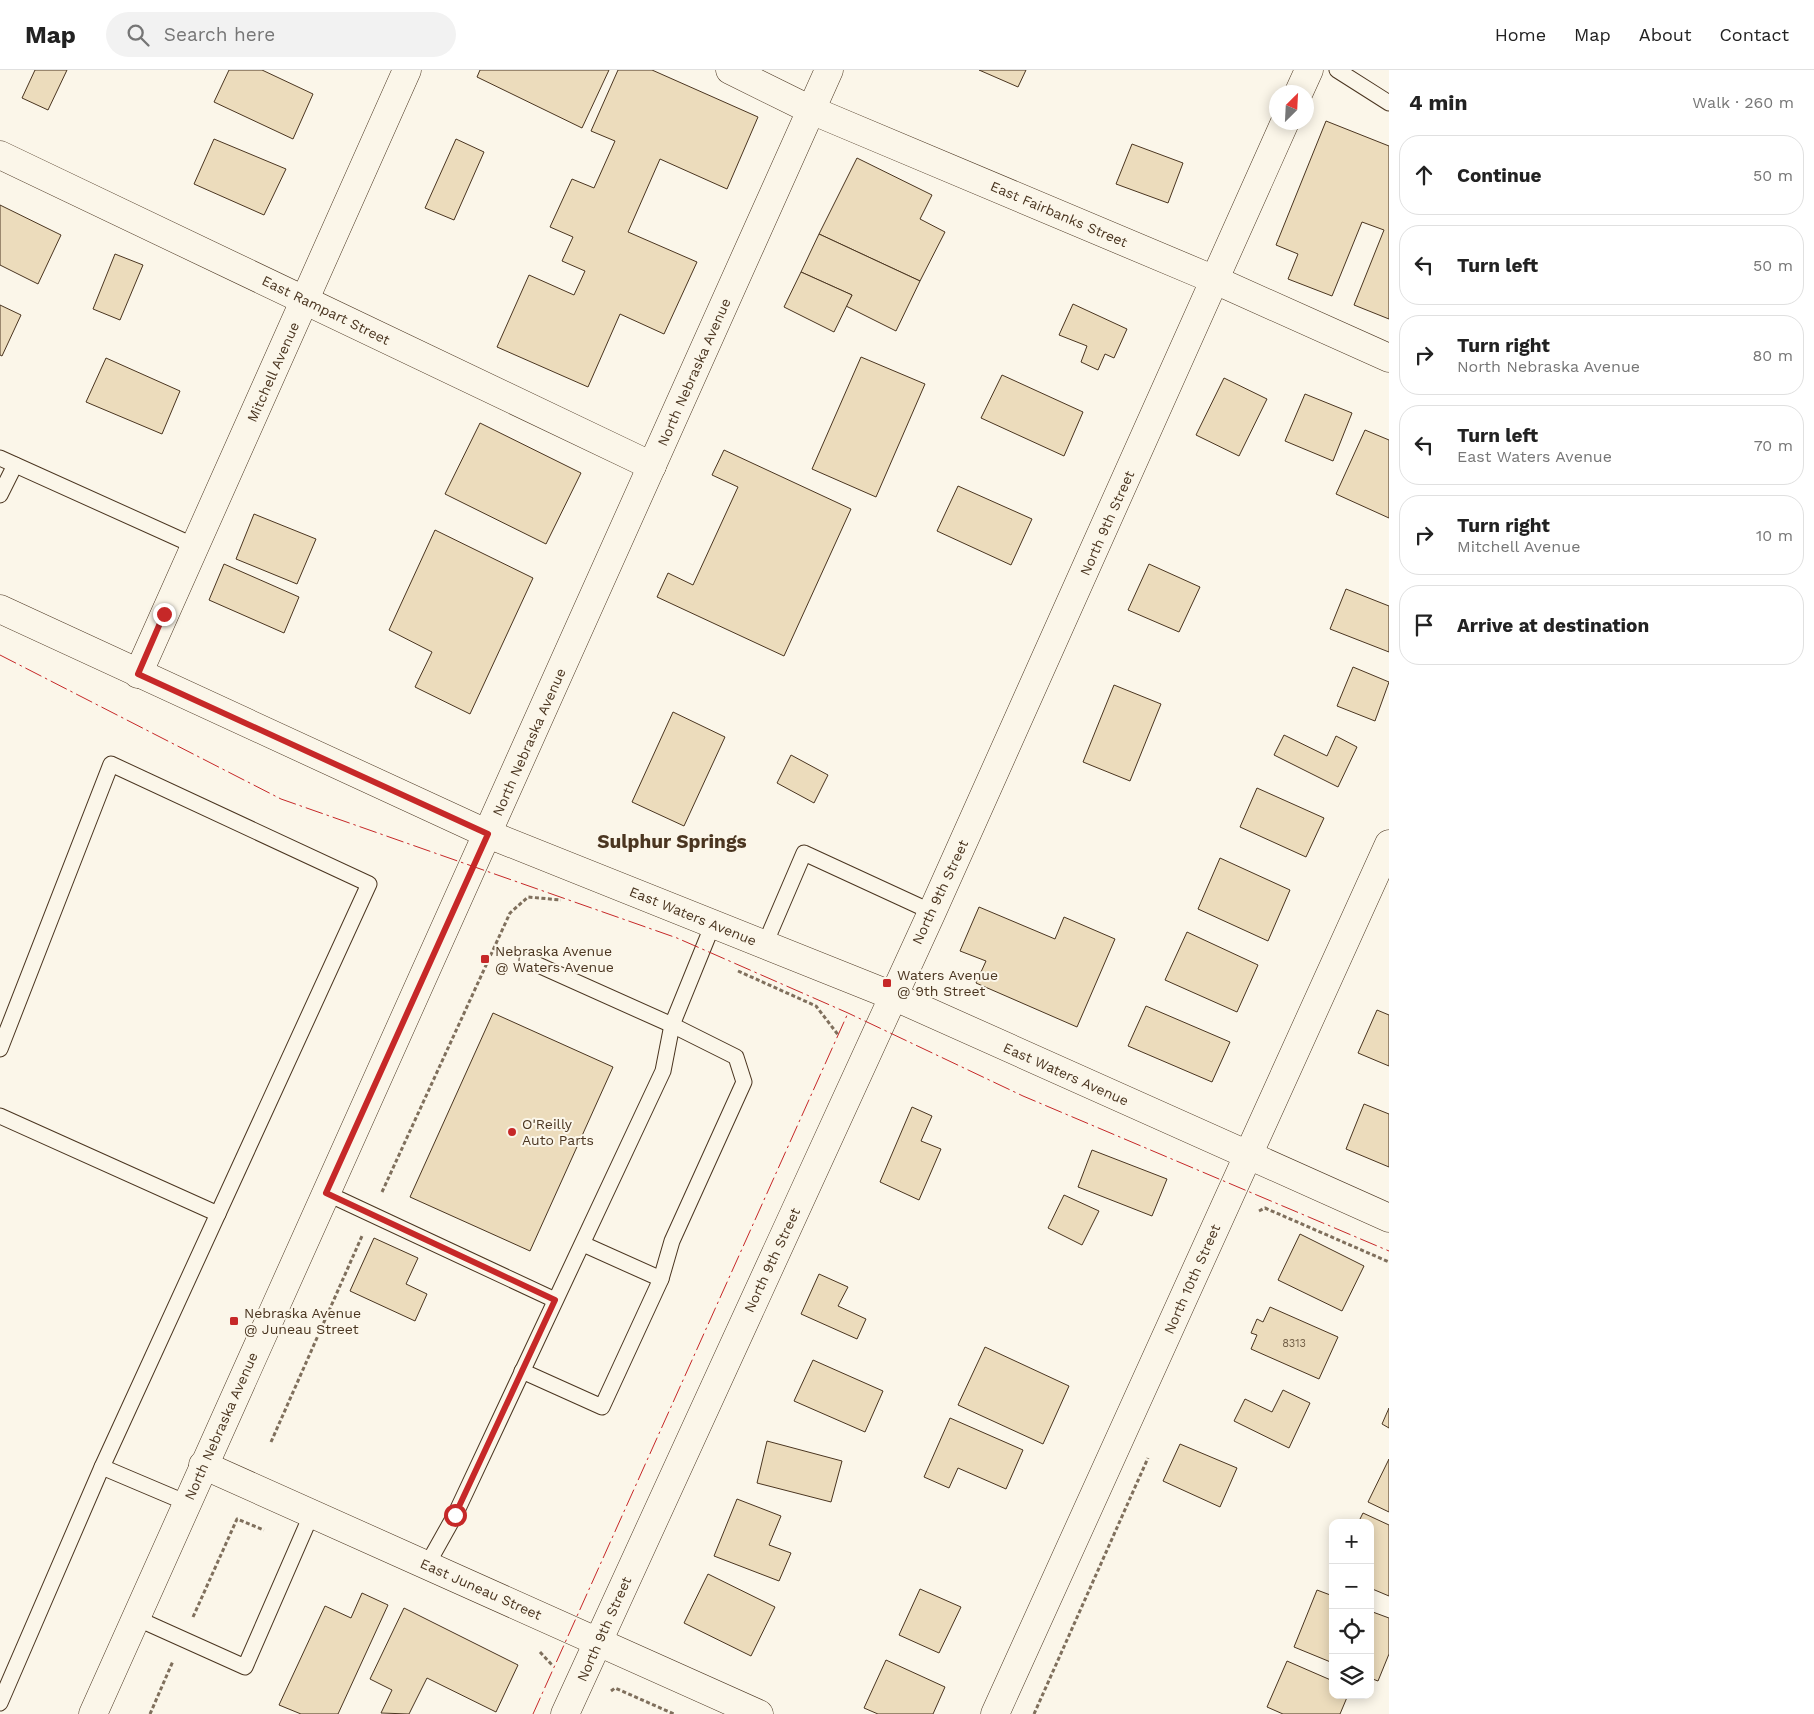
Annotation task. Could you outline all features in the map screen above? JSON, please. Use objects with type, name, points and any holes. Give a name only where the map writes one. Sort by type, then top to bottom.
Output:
[{"type":"street","name":"Mitchell Avenue","points":[[138,674],[407,70]]},
{"type":"street","name":"East Fairbanks Street","points":[[730,70],[811,110],[1215,280],[1389,358]]},
{"type":"street","name":"North Nebraska Avenue","points":[[93,1714],[829,70]]},
{"type":"street","points":[[1302,85],[1309,70]]},
{"type":"street","name":"North 9th Street","points":[[565,1714],[932,912],[1281,130]]},
{"type":"street","name":"East Rampart Street","points":[[0,155],[652,466]]},
{"type":"street","name":"East Waters Avenue","points":[[0,608],[138,674],[488,834],[893,996],[1389,1218]]},
{"type":"street","name":"North 10th Street","points":[[995,1714],[1389,844]]},
{"type":"street","name":"East Juneau Street","points":[[204,1465],[759,1714]]},
{"type":"lane","points":[[1337,70],[1389,103]]},
{"type":"lane","points":[[0,458],[195,546]]},
{"type":"lane","points":[[0,494],[15,464]]},
{"type":"lane","points":[[0,1050],[111,764],[369,884],[102,1467],[0,1702]]},
{"type":"lane","points":[[764,944],[804,853],[932,912]]},
{"type":"lane","points":[[428,1565],[455,1515],[663,1071],[672,1025],[713,924]]},
{"type":"lane","points":[[522,1371],[602,1406],[661,1280],[672,1241],[744,1082],[736,1057],[672,1025],[527,960]]},
{"type":"lane","points":[[0,1116],[218,1214]]},
{"type":"lane","points":[[326,1193],[555,1300]]},
{"type":"lane","points":[[583,1244],[661,1280]]},
{"type":"lane","points":[[102,1467],[186,1503]]},
{"type":"lane","points":[[136,1618],[245,1667],[312,1513]]},
{"type":"path","points":[[1258,1211],[1265,1208],[1389,1262]]},
{"type":"path","points":[[150,1714],[237,1519],[300,1544]]},
{"type":"path","points":[[533,1645],[557,1670]]},
{"type":"path","points":[[615,1688],[674,1714]]},
{"type":"building","points":[[35,70],[67,70],[48,110],[22,98]]},
{"type":"building","points":[[229,70],[262,70],[313,94],[293,139],[214,102]]},
{"type":"building","points":[[480,70],[609,70],[582,128],[477,77]]},
{"type":"building","points":[[618,70],[652,70],[758,117],[727,189],[660,159],[628,232],[697,262],[664,334],[620,314],[588,387],[497,347],[529,275],[574,295],[585,271],[562,261],[573,237],[550,227],[572,179],[594,188],[615,141],[591,131]]},
{"type":"building","points":[[979,70],[1026,70],[1018,87]]},
{"type":"building","points":[[1326,121],[1389,146],[1389,319],[1354,305],[1384,230],[1362,222],[1332,296],[1288,279],[1298,254],[1276,245]]},
{"type":"building","points":[[214,139],[286,169],[264,215],[194,184]]},
{"type":"building","points":[[456,139],[484,152],[454,220],[425,208]]},
{"type":"building","points":[[1132,144],[1183,163],[1168,203],[1116,184]]},
{"type":"building","points":[[857,158],[932,195],[920,219],[945,232],[920,281],[819,234]]},
{"type":"building","points":[[0,205],[61,235],[38,284],[0,265]]},
{"type":"building","points":[[819,234],[920,281],[896,331],[846,306],[852,295],[801,272]]},
{"type":"building","points":[[115,254],[143,265],[120,320],[93,309]]},
{"type":"building","points":[[801,272],[852,295],[834,332],[784,307]]},
{"type":"building","points":[[1073,304],[1127,329],[1114,358],[1105,354],[1098,370],[1081,362],[1087,346],[1059,335]]},
{"type":"building","points":[[0,305],[21,315],[2,356],[0,355]]},
{"type":"building","points":[[861,357],[925,384],[876,497],[812,469]]},
{"type":"building","points":[[106,358],[180,391],[162,434],[86,402]]},
{"type":"building","points":[[1002,375],[1083,412],[1064,456],[981,418]]},
{"type":"building","points":[[1224,378],[1267,399],[1239,456],[1196,435]]},
{"type":"building","points":[[1305,394],[1352,413],[1333,461],[1285,441]]},
{"type":"building","points":[[480,423],[581,473],[546,544],[445,494]]},
{"type":"building","points":[[1365,430],[1389,440],[1389,518],[1336,494]]},
{"type":"building","points":[[724,450],[851,509],[784,656],[657,597],[668,573],[693,585],[738,487],[712,475]]},
{"type":"building","points":[[958,486],[1032,519],[1011,565],[937,531]]},
{"type":"building","points":[[254,514],[316,539],[297,584],[236,559]]},
{"type":"building","points":[[435,530],[533,578],[470,714],[415,687],[432,652],[389,630]]},
{"type":"building","points":[[224,564],[299,597],[284,633],[209,600]]},
{"type":"building","points":[[1149,564],[1200,587],[1179,632],[1128,610]]},
{"type":"building","points":[[1346,589],[1389,606],[1389,652],[1330,629]]},
{"type":"building","points":[[1353,667],[1389,682],[1375,721],[1337,706]]},
{"type":"building","points":[[1114,685],[1161,704],[1130,781],[1083,762]]},
{"type":"building","points":[[673,712],[725,737],[684,826],[632,802]]},
{"type":"building","points":[[1284,735],[1327,756],[1336,736],[1357,747],[1338,787],[1274,755]]},
{"type":"building","points":[[791,755],[828,775],[814,803],[777,783]]},
{"type":"building","points":[[1257,788],[1324,818],[1306,857],[1240,827]]},
{"type":"building","points":[[1220,858],[1290,890],[1268,941],[1198,909]]},
{"type":"building","points":[[979,907],[1055,939],[1064,917],[1115,939],[1077,1027],[976,983],[986,961],[960,951]]},
{"type":"building","points":[[1187,932],[1258,965],[1237,1012],[1165,980]]},
{"type":"building","points":[[1146,1006],[1230,1042],[1212,1082],[1128,1046]]},
{"type":"building","points":[[1377,1010],[1389,1015],[1389,1066],[1358,1053]]},
{"type":"building","name":"O'Reilly Auto Parts","points":[[493,1013],[613,1067],[530,1251],[410,1197]]},
{"type":"building","points":[[1364,1104],[1389,1114],[1389,1167],[1346,1149]]},
{"type":"building","points":[[912,1107],[932,1116],[921,1141],[941,1149],[919,1200],[880,1182]]},
{"type":"building","points":[[1092,1150],[1167,1179],[1152,1216],[1078,1187]]},
{"type":"building","points":[[1064,1195],[1099,1211],[1082,1245],[1048,1228]]},
{"type":"building","points":[[1300,1234],[1364,1266],[1342,1311],[1278,1280]]},
{"type":"building","points":[[374,1238],[418,1258],[406,1284],[427,1294],[415,1321],[350,1291]]},
{"type":"building","points":[[819,1274],[848,1287],[838,1306],[866,1319],[857,1339],[801,1314]]},
{"type":"building","points":[[1270,1307],[1338,1337],[1319,1379],[1251,1349],[1257,1335],[1251,1333],[1257,1319],[1263,1322]]},
{"type":"building","points":[[985,1347],[1069,1386],[1043,1444],[958,1405]]},
{"type":"building","points":[[813,1360],[883,1391],[865,1432],[794,1401]]},
{"type":"building","points":[[1283,1390],[1310,1403],[1289,1448],[1234,1421],[1245,1399],[1272,1412]]},
{"type":"building","points":[[1389,1408],[1389,1428],[1382,1424]]},
{"type":"building","points":[[950,1418],[1023,1450],[1006,1489],[958,1468],[949,1488],[924,1477]]},
{"type":"building","points":[[767,1441],[842,1461],[831,1502],[757,1483]]},
{"type":"building","points":[[1180,1444],[1237,1468],[1220,1507],[1163,1481]]},
{"type":"building","points":[[1389,1459],[1389,1512],[1368,1502]]},
{"type":"building","points":[[737,1499],[781,1516],[769,1545],[791,1553],[779,1581],[714,1556]]},
{"type":"building","points":[[1363,1513],[1389,1525],[1389,1596],[1374,1590],[1374,1519],[1360,1519]]},
{"type":"building","points":[[708,1574],[775,1607],[751,1656],[684,1623]]},
{"type":"building","points":[[920,1589],[961,1607],[939,1653],[899,1635]]},
{"type":"building","points":[[1317,1590],[1329,1594],[1329,1661],[1294,1647]]},
{"type":"building","points":[[362,1593],[388,1605],[338,1714],[301,1714],[279,1705],[325,1606],[351,1618]]},
{"type":"building","points":[[404,1608],[518,1665],[496,1712],[427,1678],[409,1714],[381,1713],[392,1690],[370,1679]]},
{"type":"building","points":[[1374,1612],[1389,1618],[1389,1654],[1378,1681],[1374,1680]]},
{"type":"building","points":[[886,1660],[945,1687],[933,1714],[878,1714],[864,1708]]},
{"type":"building","points":[[1287,1661],[1329,1679],[1329,1699],[1346,1699],[1340,1714],[1283,1714],[1267,1707]]},
{"type":"power","points":[[0,655],[281,799],[677,938],[848,1013],[1023,1096],[1389,1251]]},
{"type":"power","points":[[533,1714],[848,1013]]},
{"type":"place","name":"Nebraska Avenue @ Waters Avenue","points":[[485,959]]},
{"type":"place","name":"Waters Avenue @ 9th Street","points":[[887,983]]},
{"type":"place","name":"O'Reilly Auto Parts","points":[[512,1132]]},
{"type":"place","name":"Nebraska Avenue @ Juneau Street","points":[[234,1321]]},
{"type":"district","name":"Sulphur Springs","points":[[672,841]]},
{"type":"route","points":[[164,614],[138,674],[488,834],[326,1193],[373,1213],[555,1300],[455,1515]]}]
